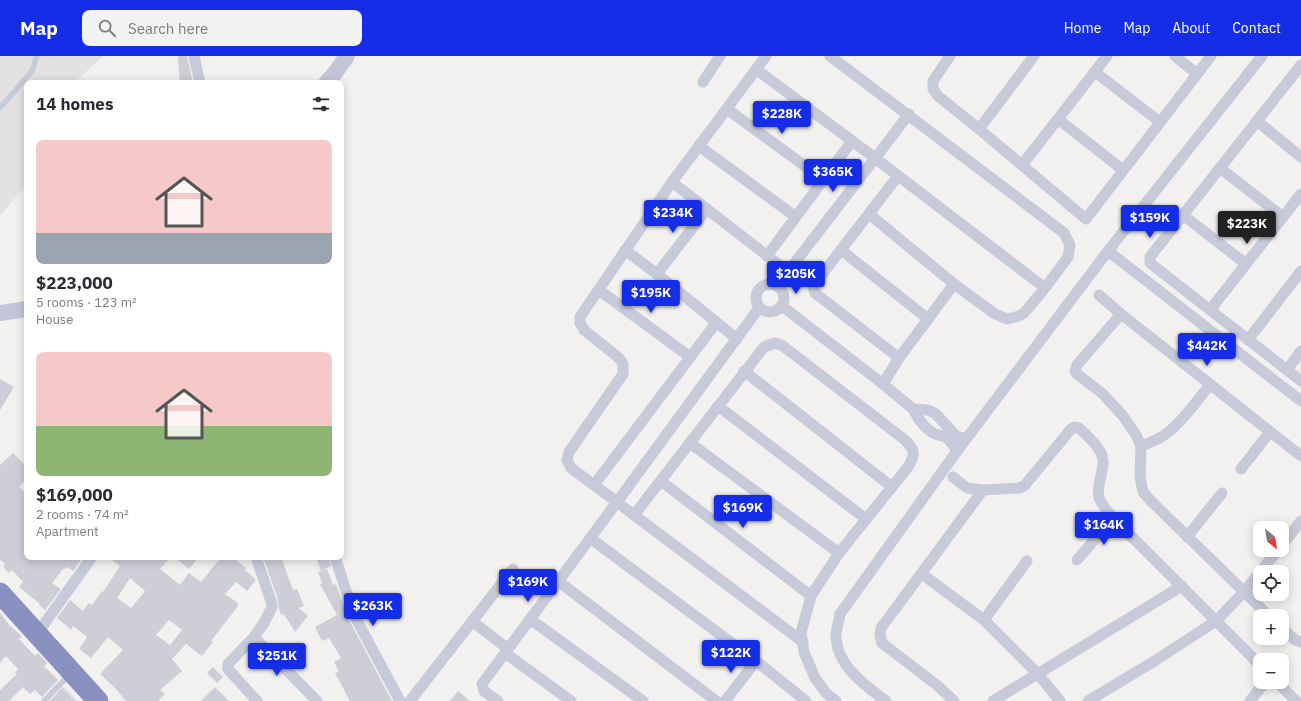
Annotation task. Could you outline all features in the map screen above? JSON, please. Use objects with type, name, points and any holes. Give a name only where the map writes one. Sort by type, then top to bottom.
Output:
[{"type":"highway","points":[[0,593],[98,701]]},
{"type":"main road","points":[[329,80],[347,56]]},
{"type":"main road","points":[[0,312],[24,309]]},
{"type":"street","points":[[194,56],[199,80]]},
{"type":"street","points":[[703,82],[720,56]]},
{"type":"street","points":[[766,56],[672,182],[580,317],[580,323],[584,330],[602,346],[619,358],[623,364],[623,374],[569,452],[567,460],[571,468],[803,642]]},
{"type":"street","points":[[830,56],[909,114],[1064,233],[1070,245],[1068,257],[1024,313],[1007,319],[995,314],[954,284],[869,214]]},
{"type":"street","points":[[950,56],[933,81],[933,89],[938,96],[1086,219],[1211,56]]},
{"type":"street","points":[[979,129],[1034,56]]},
{"type":"street","points":[[1022,165],[1107,56]]},
{"type":"street","points":[[1175,56],[1197,74]]},
{"type":"street","points":[[886,701],[855,677],[840,654],[836,638],[840,614],[957,451],[1108,251],[1262,56]]},
{"type":"street","points":[[1301,65],[1297,79],[1257,121],[1150,257],[1150,263],[1301,382]]},
{"type":"street","points":[[757,70],[875,158],[1044,288]]},
{"type":"street","points":[[1095,72],[1160,122]]},
{"type":"street","points":[[727,109],[824,180]]},
{"type":"street","points":[[777,286],[909,114]]},
{"type":"street","points":[[1058,119],[1123,170]]},
{"type":"street","points":[[1257,121],[1301,157]]},
{"type":"street","points":[[768,256],[852,141]]},
{"type":"street","points":[[699,146],[796,217]]},
{"type":"street","points":[[1220,168],[1283,217]]},
{"type":"street","points":[[898,176],[813,286],[815,293],[899,358]]},
{"type":"street","points":[[672,182],[787,271]]},
{"type":"street","points":[[1210,310],[1283,217],[1297,208],[1301,194]]},
{"type":"street","points":[[657,274],[707,209]]},
{"type":"street","points":[[1183,215],[1246,264]]},
{"type":"street","points":[[625,250],[737,339]]},
{"type":"street","points":[[841,250],[928,319]]},
{"type":"street","points":[[1108,251],[1301,401]]},
{"type":"street","points":[[1248,340],[1301,271]]},
{"type":"street","points":[[768,284],[777,286],[781,289],[784,297],[782,306],[776,312],[771,313],[759,308],[757,305],[756,296],[760,288],[768,284]]},
{"type":"street","points":[[883,384],[899,358],[954,284]]},
{"type":"street","points":[[598,290],[690,357]]},
{"type":"street","points":[[1099,295],[1301,456]]},
{"type":"street","points":[[782,306],[883,384],[913,409],[919,421],[926,428],[934,434],[946,437],[957,451]]},
{"type":"street","points":[[498,701],[484,691],[482,684],[759,308]]},
{"type":"street","points":[[1121,314],[1077,365],[1075,371],[1103,394],[1123,416],[1136,434],[1141,446],[1140,477],[1144,492],[1150,502],[1262,609]]},
{"type":"street","points":[[594,485],[716,322]]},
{"type":"street","points":[[634,516],[744,371],[764,347],[775,343],[783,346],[905,440],[913,450],[913,457],[908,467],[839,553],[811,596],[801,633],[804,652],[823,697],[836,701]]},
{"type":"street","points":[[1287,370],[1301,351]]},
{"type":"street","points":[[744,371],[892,487]]},
{"type":"street","points":[[1141,446],[1162,437],[1172,428],[1210,385]]},
{"type":"street","points":[[718,406],[866,519]]},
{"type":"street","points":[[913,409],[928,410],[936,414],[956,436],[966,439]]},
{"type":"street","points":[[953,476],[967,488],[983,490],[1020,488],[1026,484],[1071,429],[1075,427],[1079,428],[1098,448],[1103,460],[1099,498],[1113,518],[1253,658]]},
{"type":"street","points":[[1241,469],[1270,432]]},
{"type":"street","points":[[690,443],[839,553]]},
{"type":"street","points":[[661,481],[811,596]]},
{"type":"street","points":[[954,701],[938,686],[882,643],[880,635],[881,628],[983,490]]},
{"type":"street","points":[[1187,537],[1222,492]]},
{"type":"street","points":[[1077,560],[1113,518]]},
{"type":"street","points":[[1289,536],[1301,521]]},
{"type":"street","points":[[590,538],[756,661],[806,701]]},
{"type":"street","points":[[1266,565],[1272,557]]},
{"type":"street","points":[[37,634],[90,560]]},
{"type":"street","points":[[257,560],[272,601],[272,607],[254,637],[228,664],[228,669],[257,701]]},
{"type":"street","points":[[336,560],[354,615],[400,701]]},
{"type":"street","points":[[984,620],[1026,561]]},
{"type":"street","points":[[410,701],[513,569]]},
{"type":"street","points":[[922,574],[984,620],[1038,674],[1060,701]]},
{"type":"street","points":[[558,581],[716,701]]},
{"type":"street","points":[[1088,701],[1216,621],[1253,581]]},
{"type":"street","points":[[993,701],[1182,586]]},
{"type":"street","points":[[530,620],[643,701]]},
{"type":"street","points":[[472,621],[506,651],[571,701]]},
{"type":"street","points":[[1289,634],[1295,640],[1301,642]]},
{"type":"street","points":[[254,637],[317,701]]},
{"type":"street","points":[[726,701],[756,661]]},
{"type":"street","points":[[1250,701],[1259,689]]},
{"type":"street","points":[[1284,689],[1296,701]]},
{"type":"lane","points":[[24,80],[32,71],[36,56]]},
{"type":"lane","points":[[0,108],[24,80]]},
{"type":"lane","points":[[44,701],[57,686],[72,673]]},
{"type":"shaded area","points":[[0,56],[103,56],[77,80],[24,80],[24,188],[0,216]]},
{"type":"shaded area","points":[[63,686],[78,701],[49,701]]},
{"type":"building","points":[[178,56],[187,56],[192,80],[180,80]]},
{"type":"building","points":[[0,379],[14,387],[0,410]]},
{"type":"building","points":[[13,453],[24,464],[24,482],[19,487],[24,491],[24,560],[81,560],[73,571],[68,567],[66,569],[64,568],[52,583],[61,589],[45,610],[19,587],[23,582],[12,570],[8,573],[3,566],[5,564],[0,560],[0,465]]},
{"type":"building","points":[[111,560],[168,560],[160,569],[180,585],[189,573],[201,582],[219,560],[236,560],[246,568],[245,570],[256,580],[247,591],[236,582],[225,594],[238,603],[238,606],[211,641],[213,642],[202,656],[186,644],[172,659],[182,671],[160,690],[165,694],[158,701],[126,701],[100,674],[123,650],[108,637],[91,658],[79,649],[87,637],[73,626],[71,630],[57,618],[70,600],[83,611],[89,603],[92,605],[102,591],[103,592],[120,566]],"holes":[[[130,578],[145,591],[131,608],[117,598]],[[169,620],[182,630],[170,645],[156,635]]]},
{"type":"building","points":[[178,560],[196,560],[189,569]]},
{"type":"building","points":[[264,560],[282,560],[293,590],[297,589],[304,606],[299,608],[308,616],[295,632],[284,614],[281,615],[277,598],[278,599]]},
{"type":"building","points":[[317,560],[329,560],[331,566],[321,571]]},
{"type":"building","points":[[327,569],[333,585],[336,584],[348,618],[392,701],[350,701],[335,673],[339,671],[334,662],[341,658],[329,638],[322,641],[315,627],[337,615],[320,584],[322,583],[318,572]]},
{"type":"building","points":[[0,613],[10,626],[22,636],[19,639],[35,656],[38,653],[47,663],[44,666],[58,680],[42,697],[35,690],[30,694],[23,687],[9,701],[0,701],[0,690],[17,674],[15,673],[18,669],[6,656],[0,663]]},
{"type":"building","points":[[213,667],[223,677],[217,683],[207,673]]},
{"type":"building","points":[[215,687],[229,701],[201,701]]},
{"type":"building","points":[[62,688],[75,701],[50,701]]},
{"type":"building","points":[[458,691],[470,701],[450,701]]}]
